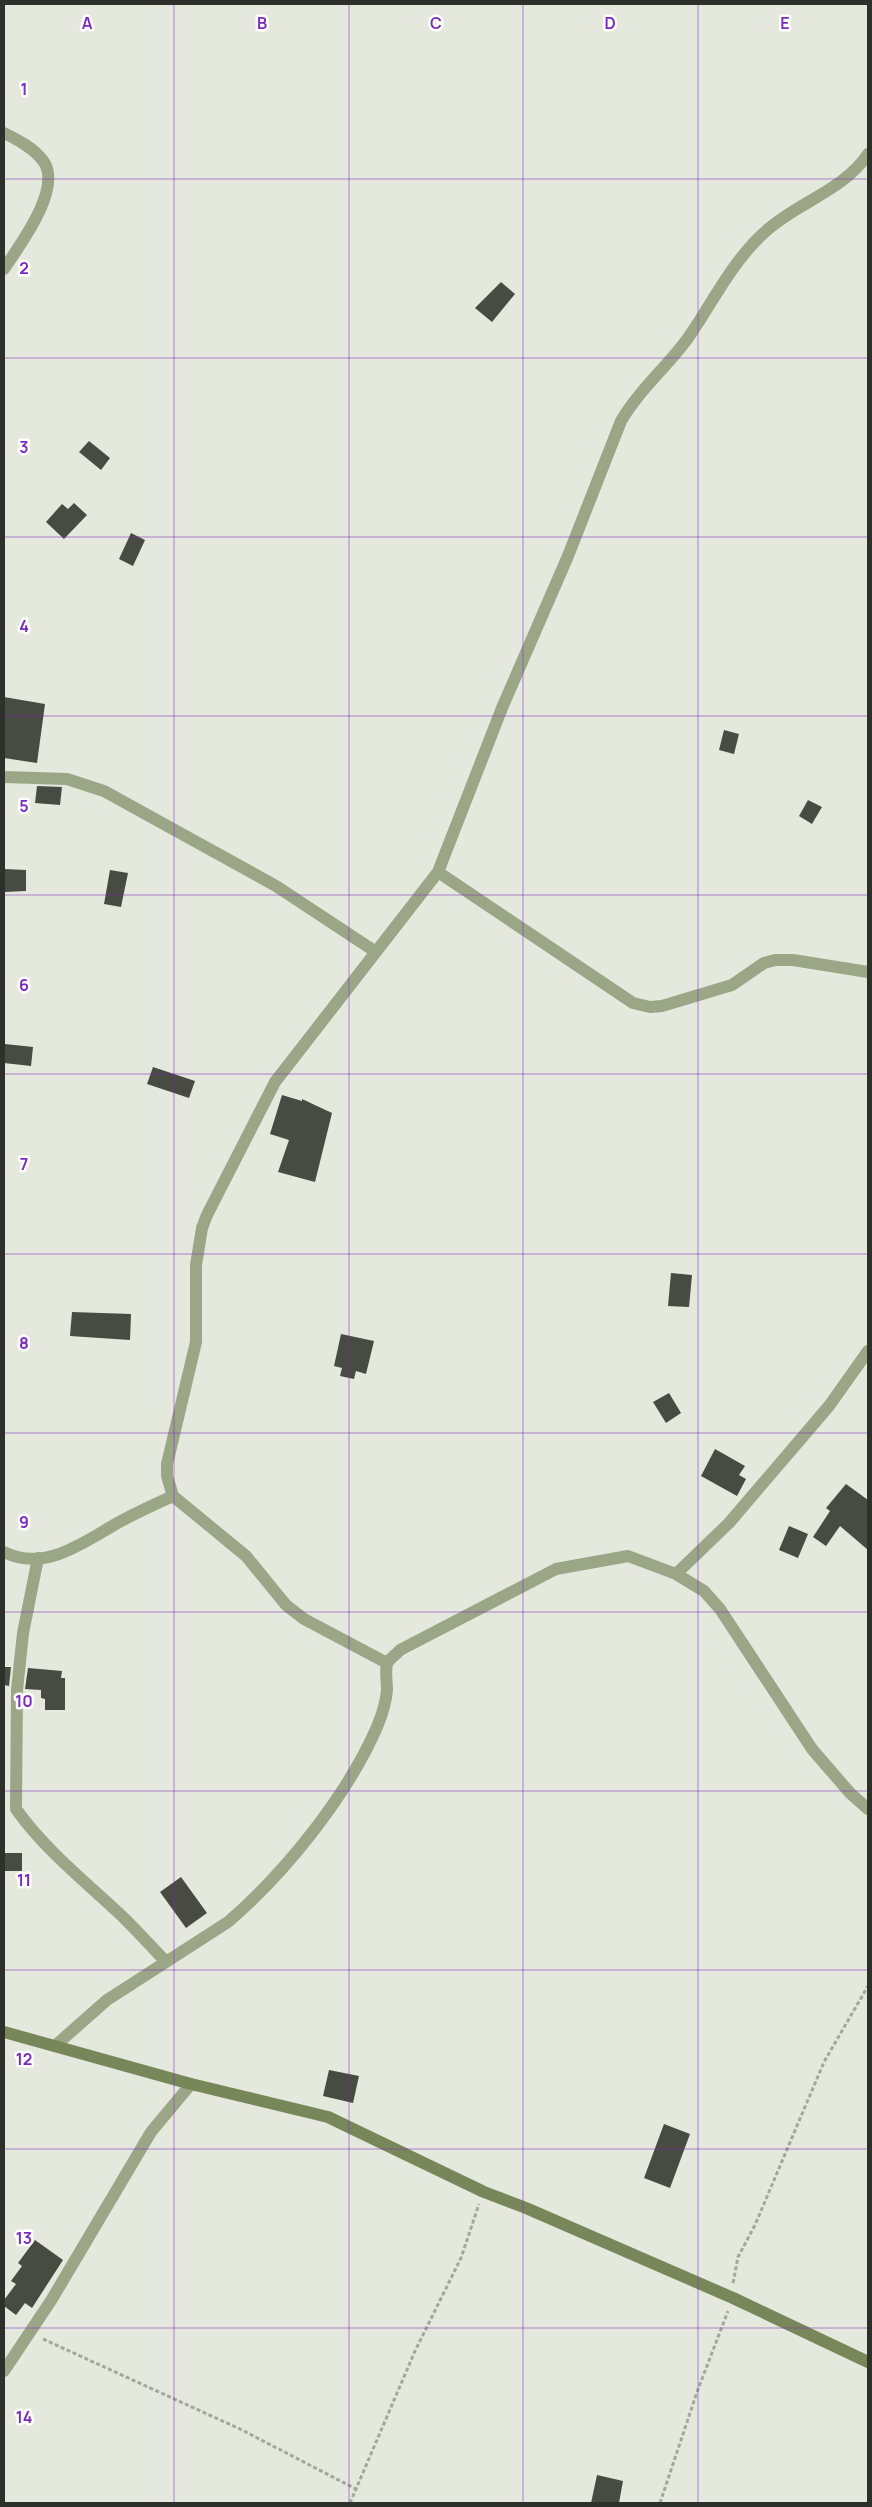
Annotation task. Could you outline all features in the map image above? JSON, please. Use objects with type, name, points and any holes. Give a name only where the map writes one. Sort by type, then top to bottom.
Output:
[{"type":"main road","points":[[4,2032],[191,2084],[328,2117],[484,2192],[526,2208],[733,2298],[868,2362]]},
{"type":"street","points":[[4,133],[20,141],[44,162],[48,183],[37,216],[4,269]]},
{"type":"street","points":[[387,1663],[304,1619],[286,1605],[246,1556],[173,1496],[167,1476],[167,1464],[196,1342],[196,1265],[202,1228],[275,1082],[438,872],[502,708],[568,556],[621,421],[630,406],[688,339],[743,253],[767,230],[846,179],[868,154]]},
{"type":"street","points":[[4,777],[67,779],[104,790],[276,886],[376,952]]},
{"type":"street","points":[[438,872],[633,1003],[650,1007],[662,1006],[732,985],[764,963],[775,960],[793,960],[868,972]]},
{"type":"street","points":[[676,1574],[729,1523],[828,1406],[868,1351]]},
{"type":"street","points":[[4,1552],[27,1560],[75,1549],[115,1524],[173,1496]]},
{"type":"street","points":[[56,2045],[107,2000],[228,1922],[243,1909],[282,1866],[324,1816],[351,1776],[377,1728],[384,1708],[387,1663],[409,1644],[556,1569],[628,1556],[676,1574],[704,1591],[720,1609],[812,1749],[850,1793],[868,1809]]},
{"type":"street","points":[[38,1558],[23,1633],[17,1690],[16,1809],[24,1821],[78,1876],[124,1918],[166,1962]]},
{"type":"street","points":[[4,2371],[52,2299],[151,2132],[191,2084]]},
{"type":"path","points":[[660,2503],[697,2392],[733,2298],[733,2278],[738,2257],[755,2225],[824,2062],[868,1986]]},
{"type":"path","points":[[350,2503],[415,2351],[461,2258],[484,2192]]},
{"type":"path","points":[[29,2333],[240,2429],[356,2489]]},
{"type":"building","points":[[501,282],[515,294],[492,322],[475,308]]},
{"type":"building","points":[[89,441],[110,458],[101,470],[79,452]]},
{"type":"building","points":[[74,503],[87,515],[64,539],[46,522],[62,504],[68,509]]},
{"type":"building","points":[[131,533],[145,540],[133,566],[119,559]]},
{"type":"building","points":[[4,697],[45,704],[37,763],[4,758]]},
{"type":"building","points":[[724,730],[739,734],[734,754],[719,750]]},
{"type":"building","points":[[37,786],[62,787],[60,805],[35,803]]},
{"type":"building","points":[[808,800],[822,807],[812,824],[799,816]]},
{"type":"building","points":[[4,869],[26,870],[26,891],[4,892]]},
{"type":"building","points":[[110,870],[128,873],[121,907],[104,904]]},
{"type":"building","points":[[5,1044],[33,1047],[31,1066],[4,1063]]},
{"type":"building","points":[[153,1067],[195,1081],[189,1098],[147,1084]]},
{"type":"building","points":[[282,1095],[302,1101],[302,1099],[332,1113],[315,1182],[278,1172],[289,1140],[270,1134]]},
{"type":"building","points":[[671,1273],[692,1275],[689,1307],[668,1306]]},
{"type":"building","points":[[72,1312],[131,1314],[130,1340],[70,1336]]},
{"type":"building","points":[[341,1334],[374,1341],[366,1374],[356,1371],[354,1379],[340,1376],[342,1368],[334,1366]]},
{"type":"building","points":[[669,1393],[681,1413],[666,1423],[653,1402]]},
{"type":"building","points":[[715,1449],[745,1466],[739,1475],[746,1479],[737,1496],[701,1476]]},
{"type":"building","points":[[846,1484],[868,1500],[868,1550],[840,1526],[826,1546],[813,1537],[830,1511],[826,1508]]},
{"type":"building","points":[[789,1526],[808,1534],[798,1558],[779,1550]]},
{"type":"building","points":[[4,1667],[11,1667],[9,1686],[4,1685]]},
{"type":"building","points":[[28,1668],[62,1671],[61,1678],[65,1678],[65,1710],[45,1710],[45,1699],[41,1698],[41,1690],[25,1689]]},
{"type":"building","points":[[4,1853],[22,1853],[22,1871],[4,1871]]},
{"type":"building","points":[[181,1877],[207,1913],[186,1928],[160,1892]]},
{"type":"building","points":[[329,2070],[359,2076],[353,2103],[323,2096]]},
{"type":"building","points":[[664,2124],[690,2134],[670,2188],[644,2178]]},
{"type":"building","points":[[35,2240],[63,2260],[32,2308],[25,2303],[16,2315],[4,2306],[4,2300],[16,2284],[11,2281],[22,2266],[18,2263]]},
{"type":"building","points":[[597,2475],[623,2481],[619,2503],[591,2503]]}]
